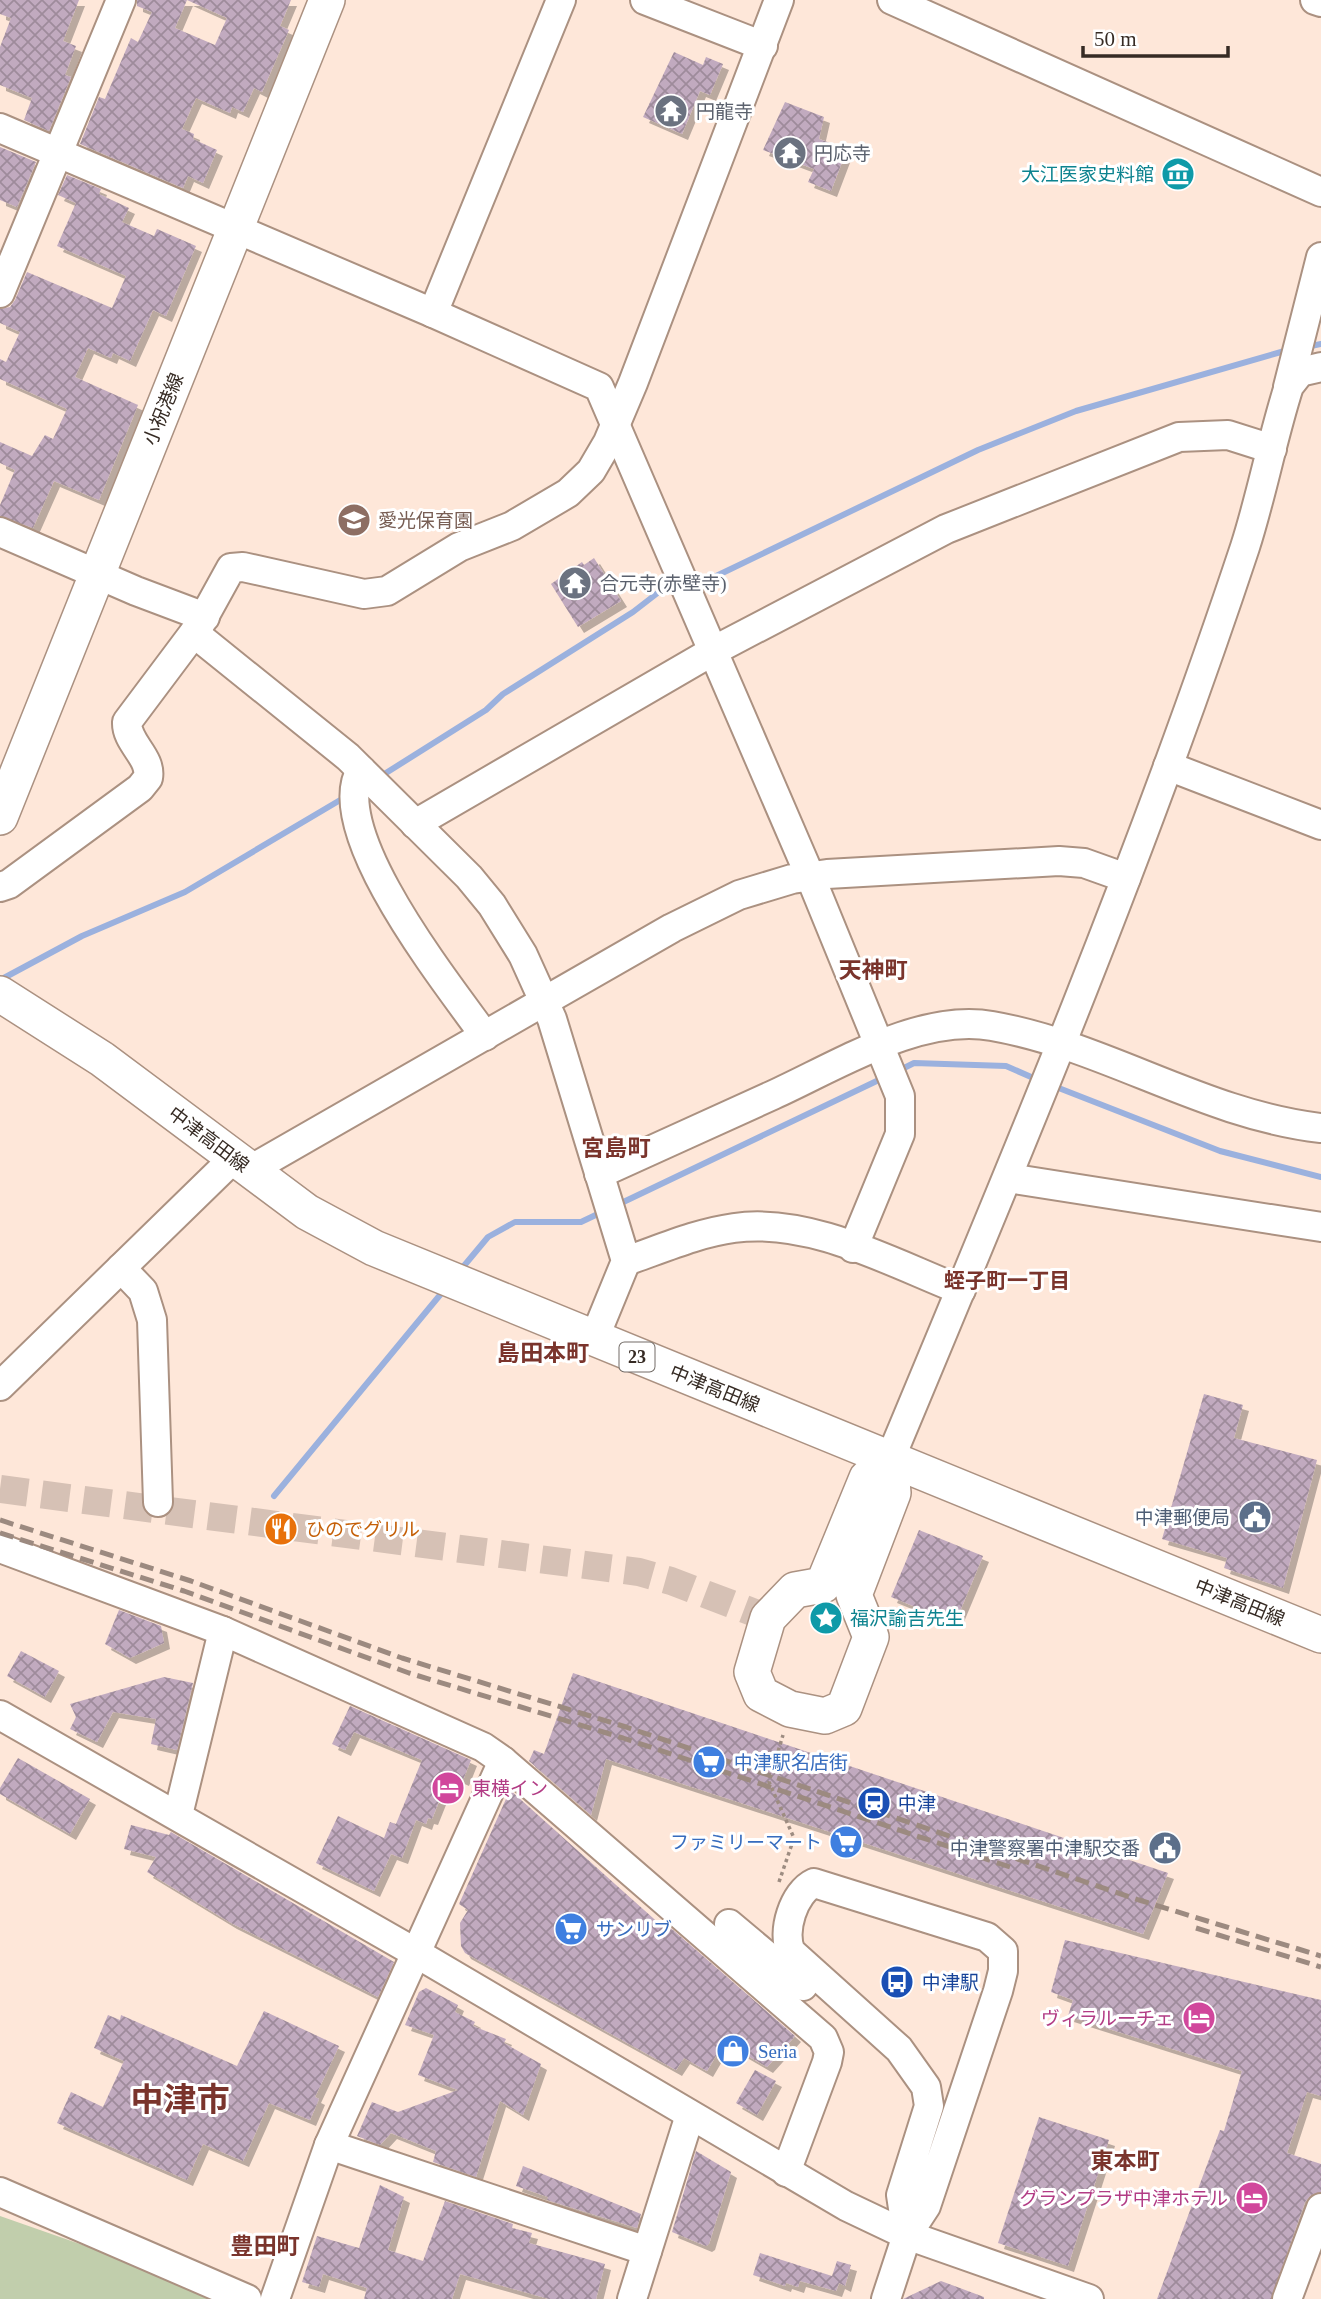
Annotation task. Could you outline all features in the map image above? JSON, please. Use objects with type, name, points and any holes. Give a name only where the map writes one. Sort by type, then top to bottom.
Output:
[{"type":"main road","name":"小祝港線","points":[[0,817],[327,0]]},
{"type":"main road","name":"中津高田線","points":[[0,994],[102,1059],[307,1212],[345,1234],[594,1339],[1321,1634]]},
{"type":"main road","points":[[890,1459],[893,1493],[855,1595],[871,1637],[844,1708],[825,1716],[790,1709],[761,1694],[752,1672],[768,1618],[795,1590],[823,1585],[867,1478],[890,1459]]},
{"type":"street","points":[[0,293],[121,0]]},
{"type":"street","points":[[433,313],[561,0]]},
{"type":"street","points":[[645,0],[762,46]]},
{"type":"street","points":[[0,887],[107,812],[148,779],[148,767],[129,736],[127,722],[199,625],[226,574],[237,566],[364,594],[387,591],[459,547],[501,532],[568,494],[591,471],[616,424],[779,0]]},
{"type":"street","points":[[892,0],[1321,192]]},
{"type":"street","points":[[1315,0],[1321,2]]},
{"type":"street","points":[[0,128],[599,387],[810,876],[900,1096],[902,1119],[896,1145],[853,1248]]},
{"type":"street","points":[[890,1459],[1061,1045],[1168,766],[1245,545],[1321,257]]},
{"type":"street","points":[[1287,393],[1300,372],[1321,367]]},
{"type":"street","points":[[415,824],[713,650],[946,529],[1158,443],[1180,437],[1216,434],[1272,449]]},
{"type":"street","points":[[0,532],[97,575],[199,625],[361,770],[492,905],[523,955],[545,1002],[626,1261],[594,1339]]},
{"type":"street","points":[[1168,766],[1321,825]]},
{"type":"street","points":[[361,770],[355,785],[357,815],[379,879],[403,922],[485,1036]]},
{"type":"street","points":[[0,1386],[121,1268],[242,1164],[485,1036],[720,904],[755,889],[810,876],[1059,861],[1084,863],[1126,878]]},
{"type":"street","points":[[600,1174],[881,1045],[935,1027],[976,1024],[1012,1030],[1061,1045],[1197,1098],[1321,1128]]},
{"type":"street","points":[[1007,1178],[1321,1227]]},
{"type":"street","points":[[626,1261],[702,1235],[737,1227],[769,1226],[803,1230],[961,1290]]},
{"type":"street","points":[[121,1268],[143,1291],[152,1320],[158,1502]]},
{"type":"street","points":[[0,1548],[223,1631],[484,1747],[503,1761],[823,2038],[829,2052],[827,2062],[786,2172]]},
{"type":"street","points":[[178,1815],[223,1631]]},
{"type":"street","points":[[0,1715],[416,1953],[846,2206],[907,2235],[1088,2299]]},
{"type":"street","points":[[282,2297],[329,2145],[503,1761]]},
{"type":"street","points":[[886,2299],[907,2235],[926,2206],[998,1991],[1003,1971],[1003,1951],[987,1937],[833,1886],[814,1883],[798,1901],[787,1929],[788,1945],[798,1959],[909,2060],[926,2087],[927,2113],[901,2195],[907,2235]]},
{"type":"street","points":[[729,1924],[905,2071],[919,2087],[927,2113]]},
{"type":"street","points":[[632,2299],[690,2115]]},
{"type":"street","points":[[329,2145],[647,2251]]},
{"type":"street","points":[[0,2192],[247,2299]]},
{"type":"street","points":[[1287,2299],[1321,2208]]},
{"type":"path","points":[[778,1886],[794,1838],[769,1782],[790,1709]]},
{"type":"green space","points":[[0,2216],[237,2299],[0,2299]]},
{"type":"building","points":[[0,0],[79,0],[63,41],[76,46],[65,75],[71,77],[49,131],[24,120],[32,98],[0,85],[0,47],[11,18],[0,14]]},
{"type":"building","points":[[137,0],[187,0],[291,0],[280,26],[289,30],[262,92],[254,88],[243,112],[232,107],[230,113],[196,98],[182,129],[194,134],[193,139],[217,150],[203,183],[188,176],[183,188],[80,144],[99,97],[105,99],[131,38],[138,42],[152,12],[137,6]],"holes":[[[187,0],[227,18],[215,45],[175,28]]]},
{"type":"building","points":[[674,52],[703,65],[706,57],[723,64],[710,95],[700,91],[682,134],[643,117]]},
{"type":"building","points":[[785,102],[824,117],[819,139],[847,149],[831,191],[808,182],[814,169],[763,150]]},
{"type":"building","points":[[0,147],[36,162],[17,207],[0,200]]},
{"type":"building","points":[[67,175],[101,189],[99,194],[129,208],[122,222],[154,236],[157,229],[196,246],[166,316],[153,310],[130,361],[113,353],[111,358],[88,348],[75,377],[138,405],[99,500],[54,481],[33,528],[0,516],[0,505],[15,470],[0,463],[0,442],[32,456],[45,435],[53,439],[67,409],[0,379],[0,359],[6,362],[20,332],[0,323],[0,309],[10,307],[27,272],[112,308],[126,276],[57,246],[76,203],[58,195]]},
{"type":"building","points":[[594,558],[621,601],[578,627],[551,584],[582,562],[584,565]]},
{"type":"building","points":[[1204,1394],[1243,1405],[1234,1438],[1317,1460],[1283,1588],[1224,1568],[1227,1558],[1162,1539]]},
{"type":"building","points":[[919,1530],[983,1556],[955,1623],[891,1597]]},
{"type":"building","points":[[119,1610],[161,1626],[164,1643],[130,1658],[105,1644]]},
{"type":"building","points":[[21,1651],[59,1671],[45,1697],[7,1676]]},
{"type":"building","points":[[573,1673],[1168,1873],[1143,1934],[606,1759],[591,1815],[529,1761],[534,1750],[544,1754]]},
{"type":"building","points":[[164,1677],[193,1683],[177,1750],[151,1744],[156,1719],[113,1712],[97,1742],[70,1729],[76,1717],[70,1704]]},
{"type":"building","points":[[350,1706],[471,1760],[463,1780],[450,1774],[432,1819],[428,1818],[426,1824],[416,1820],[402,1858],[391,1854],[374,1891],[316,1863],[338,1816],[384,1838],[390,1822],[396,1824],[422,1760],[354,1732],[345,1750],[332,1744]]},
{"type":"building","points":[[18,1758],[90,1799],[70,1834],[0,1794],[0,1788]]},
{"type":"building","name":"サンリブ","points":[[510,1790],[663,1927],[665,1923],[795,2036],[767,2067],[724,2042],[707,2071],[684,2058],[676,2070],[465,1953],[461,1946],[460,1923],[468,1910],[459,1904]]},
{"type":"building","points":[[131,1825],[169,1835],[171,1832],[394,1962],[378,1997],[231,1923],[147,1872],[156,1857],[124,1849]]},
{"type":"building","points":[[1065,1940],[1321,2000],[1321,2096],[1307,2092],[1287,2153],[1321,2164],[1321,2192],[1311,2195],[1305,2202],[1271,2299],[1157,2299],[1220,2130],[1224,2131],[1242,2071],[1068,2016],[1073,2000],[1051,1992]]},
{"type":"building","points":[[426,1988],[458,2005],[455,2012],[475,2022],[473,2026],[506,2039],[504,2043],[541,2064],[523,2115],[500,2101],[476,2177],[433,2162],[436,2151],[391,2133],[380,2145],[357,2136],[372,2102],[398,2112],[458,2090],[418,2075],[434,2035],[405,2025],[419,1992]]},
{"type":"building","points":[[264,2011],[339,2046],[315,2097],[319,2099],[310,2120],[269,2103],[243,2161],[203,2144],[187,2180],[57,2123],[71,2092],[103,2107],[124,2061],[94,2048],[108,2015],[120,2020],[121,2015],[237,2066]]},
{"type":"building","points":[[755,2070],[776,2081],[757,2115],[736,2103]]},
{"type":"building","points":[[1039,2117],[1109,2140],[1068,2266],[998,2243]]},
{"type":"building","points":[[696,2151],[731,2172],[709,2244],[706,2246],[672,2232]]},
{"type":"building","points":[[523,2166],[641,2214],[637,2228],[547,2200],[548,2197],[516,2186]]},
{"type":"building","points":[[380,2185],[404,2197],[388,2250],[423,2261],[445,2201],[513,2224],[512,2228],[532,2233],[529,2243],[605,2264],[596,2299],[549,2299],[460,2274],[452,2299],[364,2299],[367,2288],[323,2274],[319,2287],[302,2282],[317,2236],[359,2248]]},
{"type":"building","points":[[760,2253],[832,2276],[837,2261],[851,2265],[845,2286],[839,2283],[836,2291],[800,2281],[798,2287],[786,2283],[785,2286],[753,2275]]},
{"type":"building","points":[[941,2281],[984,2297],[984,2299],[903,2299]]},
{"type":"waterway","points":[[1306,347],[1321,344]]},
{"type":"waterway","points":[[690,583],[712,578],[978,450],[1076,411],[1288,350]]},
{"type":"waterway","points":[[378,778],[486,710],[503,694],[633,612],[664,588],[676,586]]},
{"type":"waterway","points":[[0,980],[82,936],[185,892],[347,796]]},
{"type":"waterway","points":[[896,1072],[914,1063],[1006,1066],[1038,1080]]},
{"type":"waterway","points":[[615,1206],[883,1078]]},
{"type":"waterway","points":[[1051,1085],[1220,1151],[1321,1177]]},
{"type":"waterway","points":[[463,1267],[488,1237],[515,1222],[581,1222],[602,1212]]},
{"type":"waterway","points":[[274,1496],[440,1295]]},
{"type":"tunnel","points":[[0,1489],[639,1572],[671,1581],[768,1618]]},
{"type":"railway","points":[[0,1520],[191,1581],[402,1658],[626,1727],[1139,1900],[1321,1956]]},
{"type":"railway","points":[[0,1533],[184,1591],[409,1673],[623,1738],[1010,1867]]},
{"type":"railway","points":[[1196,1928],[1321,1967]]},
{"type":"place","name":"円龍寺","points":[[671,111]]},
{"type":"place","name":"円応寺","points":[[790,153]]},
{"type":"place","name":"大江医家史料館","points":[[1178,174]]},
{"type":"place","name":"愛光保育園","points":[[354,520]]},
{"type":"place","name":"合元寺(赤壁寺)","points":[[575,583]]},
{"type":"place","name":"中津郵便局","points":[[1255,1517]]},
{"type":"place","name":"ひのでグリル","points":[[281,1529]]},
{"type":"place","name":"福沢諭吉先生","points":[[826,1618]]},
{"type":"place","name":"中津駅名店街","points":[[709,1762]]},
{"type":"place","name":"東横イン","points":[[448,1788]]},
{"type":"place","name":"中津","points":[[874,1803]]},
{"type":"place","name":"ファミリーマート","points":[[846,1842]]},
{"type":"place","name":"中津警察署中津駅交番","points":[[1165,1848]]},
{"type":"place","name":"サンリブ","points":[[571,1929]]},
{"type":"place","name":"中津駅","points":[[897,1982]]},
{"type":"place","name":"ヴィラルーチェ","points":[[1199,2018]]},
{"type":"place","name":"Seria","points":[[733,2051]]},
{"type":"place","name":"グランプラザ中津ホテル","points":[[1252,2198]]},
{"type":"district","name":"天神町","points":[[873,970]]},
{"type":"district","name":"宮島町","points":[[616,1148]]},
{"type":"district","name":"蛭子町一丁目","points":[[1007,1281]]},
{"type":"district","name":"島田本町","points":[[543,1353]]},
{"type":"district","name":"中津市","points":[[180,2099]]},
{"type":"district","name":"東本町","points":[[1125,2161]]},
{"type":"district","name":"豊田町","points":[[265,2246]]}]
